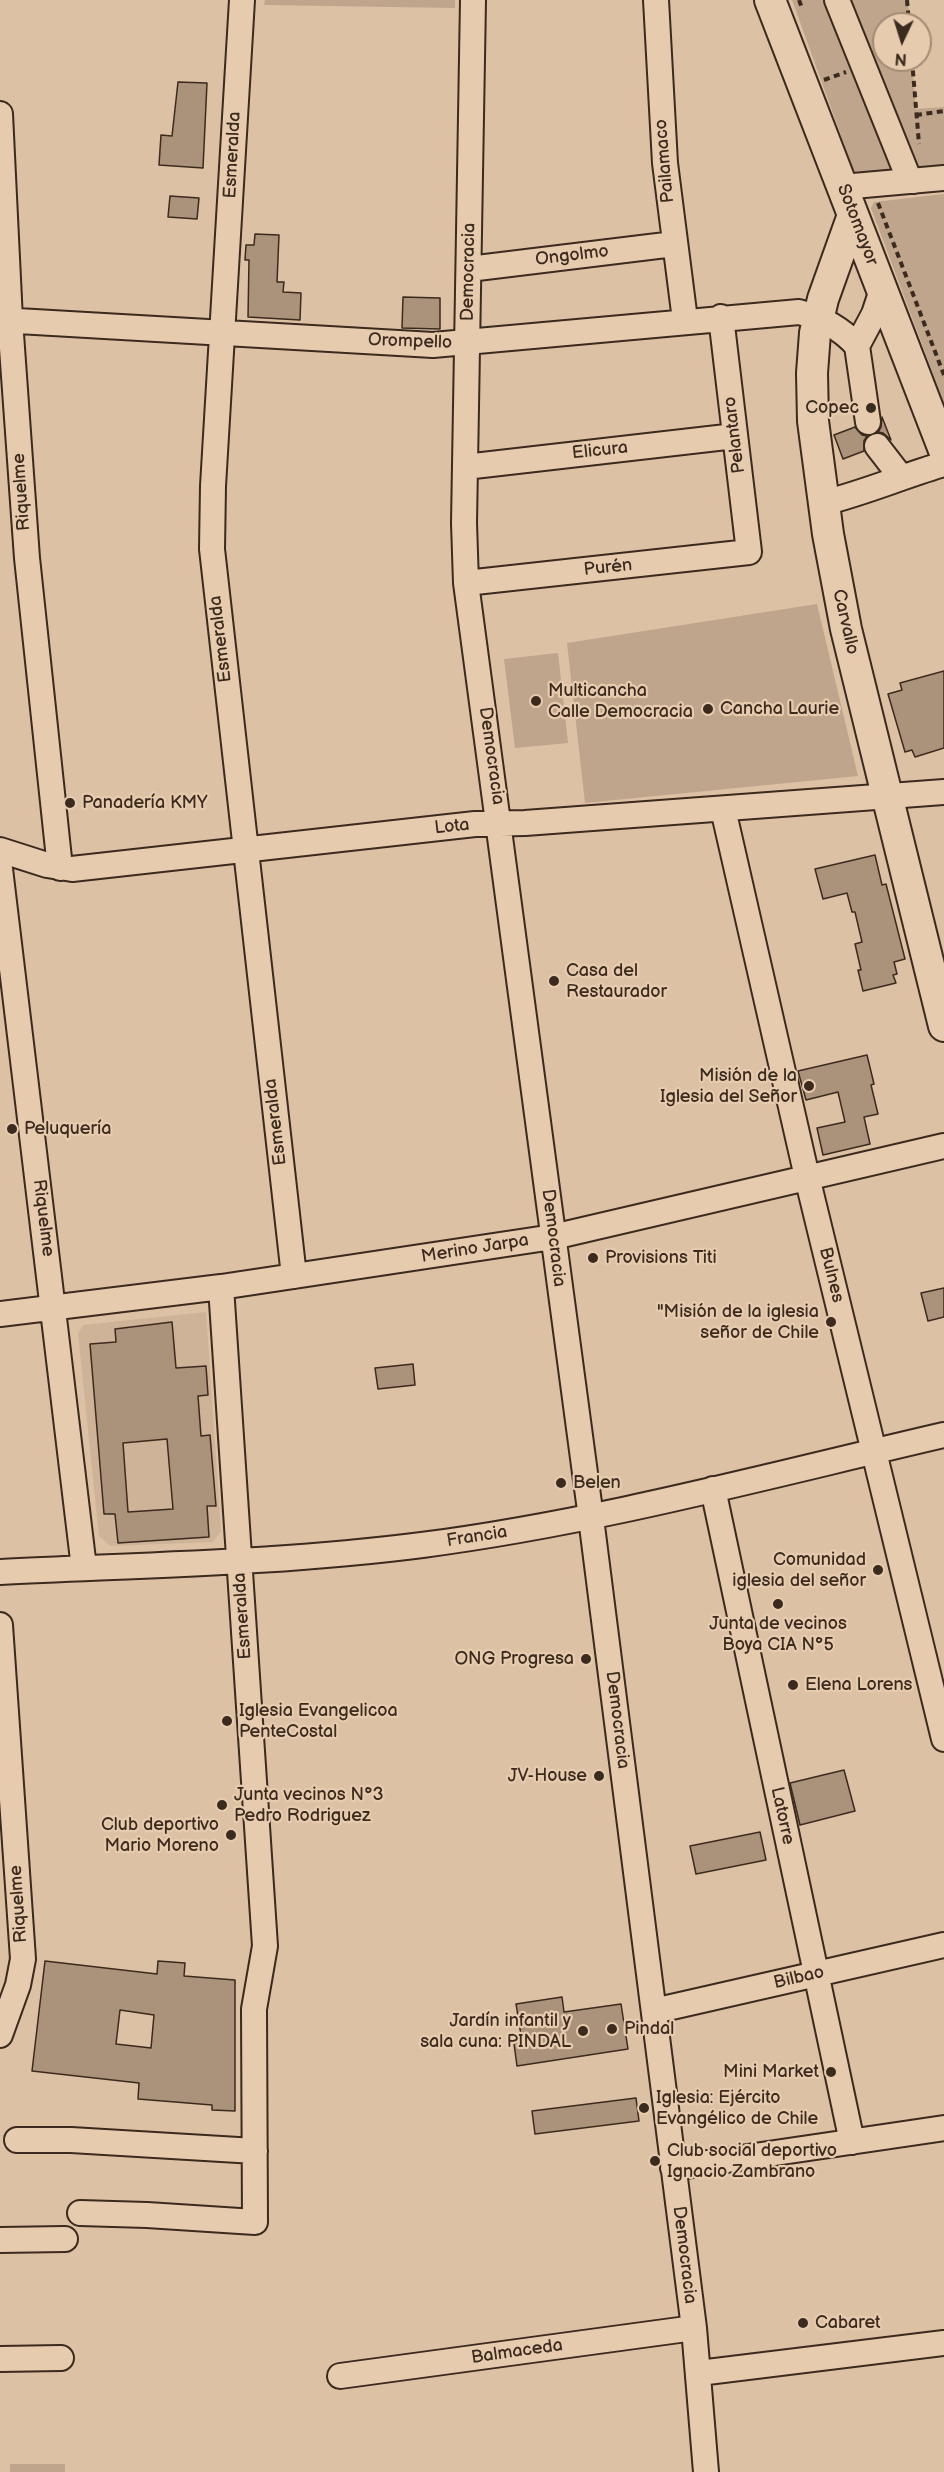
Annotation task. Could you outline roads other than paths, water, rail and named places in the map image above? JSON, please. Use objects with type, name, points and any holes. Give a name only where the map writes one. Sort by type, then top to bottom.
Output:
[{"type":"main road","name":"Sotomayor","points":[[770,0],[822,80],[843,187],[944,450]]},
{"type":"main road","name":"Carvallo","points":[[853,215],[819,317],[812,352],[812,395],[823,503],[846,629],[944,1026]]},
{"type":"street","name":"Esmeralda","points":[[242,0],[213,486],[212,549],[294,1276]]},
{"type":"street","name":"Democracia","points":[[473,0],[464,549],[466,583],[500,824],[674,2168],[699,2373],[706,2472]]},
{"type":"street","name":"Pailamaco","points":[[656,0],[661,113],[674,244],[685,320]]},
{"type":"street","points":[[837,0],[852,70],[909,179],[926,180]]},
{"type":"street","name":"Riquelme","points":[[0,114],[5,320],[27,558],[60,868]]},
{"type":"street","points":[[843,187],[926,180]]},
{"type":"street","name":"Ongolmo","points":[[469,269],[674,244]]},
{"type":"street","points":[[868,422],[857,346],[874,314],[882,290]]},
{"type":"street","name":"Orompello","points":[[5,320],[433,345],[721,317],[799,312],[819,317]]},
{"type":"street","name":"Pelantaro","points":[[721,317],[749,552]]},
{"type":"street","points":[[819,317],[845,333],[857,346]]},
{"type":"street","name":"Elicura","points":[[465,467],[735,436]]},
{"type":"street","points":[[877,446],[901,477]]},
{"type":"street","points":[[823,503],[848,497],[944,464]]},
{"type":"street","name":"Purén","points":[[466,583],[749,552]]},
{"type":"street","name":"Lota","points":[[0,850],[60,868],[72,869],[475,824],[723,809],[944,792]]},
{"type":"street","name":"Bulnes","points":[[723,809],[807,1177],[944,1739]]},
{"type":"street","name":"Riquelme","points":[[0,869],[84,1568]]},
{"type":"street","name":"Merino Jarpa","points":[[0,1314],[221,1287],[553,1237],[944,1146]]},
{"type":"street","name":"Esmeralda","points":[[81,2213],[255,2222],[254,2000],[265,1946],[221,1287]]},
{"type":"street","name":"Francia","points":[[0,1572],[296,1558],[422,1545],[591,1518],[944,1435]]},
{"type":"street","name":"Latorre","points":[[713,1489],[852,2142]]},
{"type":"street","name":"Riquelme","points":[[0,1625],[23,1959],[18,1985],[0,2035]]},
{"type":"street","name":"Bilbao","points":[[654,2011],[944,1945]]},
{"type":"street","points":[[674,2168],[944,2128]]},
{"type":"street","points":[[17,2140],[71,2140],[255,2151]]},
{"type":"street","points":[[0,2240],[65,2239]]},
{"type":"street","name":"Balmaceda","points":[[340,2376],[694,2328]]},
{"type":"street","points":[[699,2373],[944,2343]]},
{"type":"street","points":[[0,2359],[61,2358]]},
{"type":"place","name":"Copec","points":[[871,408]]},
{"type":"place","name":"Multicancha Calle Democracia","points":[[536,701]]},
{"type":"place","name":"Cancha Laurie","points":[[708,709]]},
{"type":"place","name":"Panadería KMY","points":[[70,803]]},
{"type":"place","name":"Casa del Restaurador","points":[[554,981]]},
{"type":"place","name":"Misión de la Iglesia del Señor","points":[[809,1086]]},
{"type":"place","name":"Peluquería","points":[[12,1129]]},
{"type":"place","name":"Provisions Titi","points":[[593,1258]]},
{"type":"place","name":"\"Misión de la iglesia señor de Chile","points":[[831,1322]]},
{"type":"place","name":"Belen","points":[[561,1483]]},
{"type":"place","name":"Comunidad iglesia del señor","points":[[878,1570]]},
{"type":"place","name":"Junta de vecinos Boya CIA N°5","points":[[778,1604]]},
{"type":"place","name":"ONG Progresa","points":[[586,1659]]},
{"type":"place","name":"Elena Lorens","points":[[793,1685]]},
{"type":"place","name":"Iglesia Evangelicoa PenteCostal","points":[[227,1721]]},
{"type":"place","name":"JV-House","points":[[599,1776]]},
{"type":"place","name":"Junta vecinos N°3 Pedro Rodriguez","points":[[222,1805]]},
{"type":"place","name":"Club deportivo Mario Moreno","points":[[231,1835]]},
{"type":"place","name":"Pindal","points":[[612,2029]]},
{"type":"place","name":"Jardín infantil y sala cuna: PINDAL","points":[[583,2031]]},
{"type":"place","name":"Mini Market","points":[[831,2072]]},
{"type":"place","name":"Iglesia: Ejército Evangélico de Chile","points":[[644,2108]]},
{"type":"place","name":"Club social deportivo Ignacio Zambrano","points":[[655,2161]]},
{"type":"place","name":"Cabaret","points":[[803,2323]]}]
